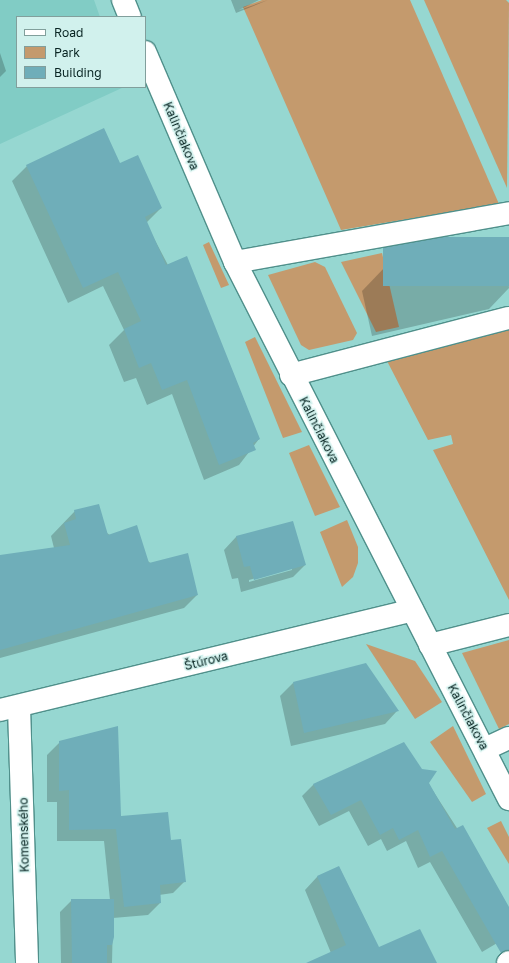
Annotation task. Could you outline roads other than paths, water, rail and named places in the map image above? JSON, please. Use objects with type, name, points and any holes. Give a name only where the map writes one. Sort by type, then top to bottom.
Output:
[{"type":"street","points":[[123,0],[130,16]]},
{"type":"street","name":"Kalinčiakova","points":[[146,54],[235,262],[291,375],[485,749],[509,799]]},
{"type":"street","points":[[235,262],[509,213]]},
{"type":"street","points":[[291,375],[374,351],[509,318]]},
{"type":"street","name":"Štúrova","points":[[9,709],[412,610]]},
{"type":"street","points":[[430,645],[509,625]]},
{"type":"street","name":"Komenského","points":[[9,709],[27,963]]},
{"type":"street","points":[[485,749],[509,738]]}]
